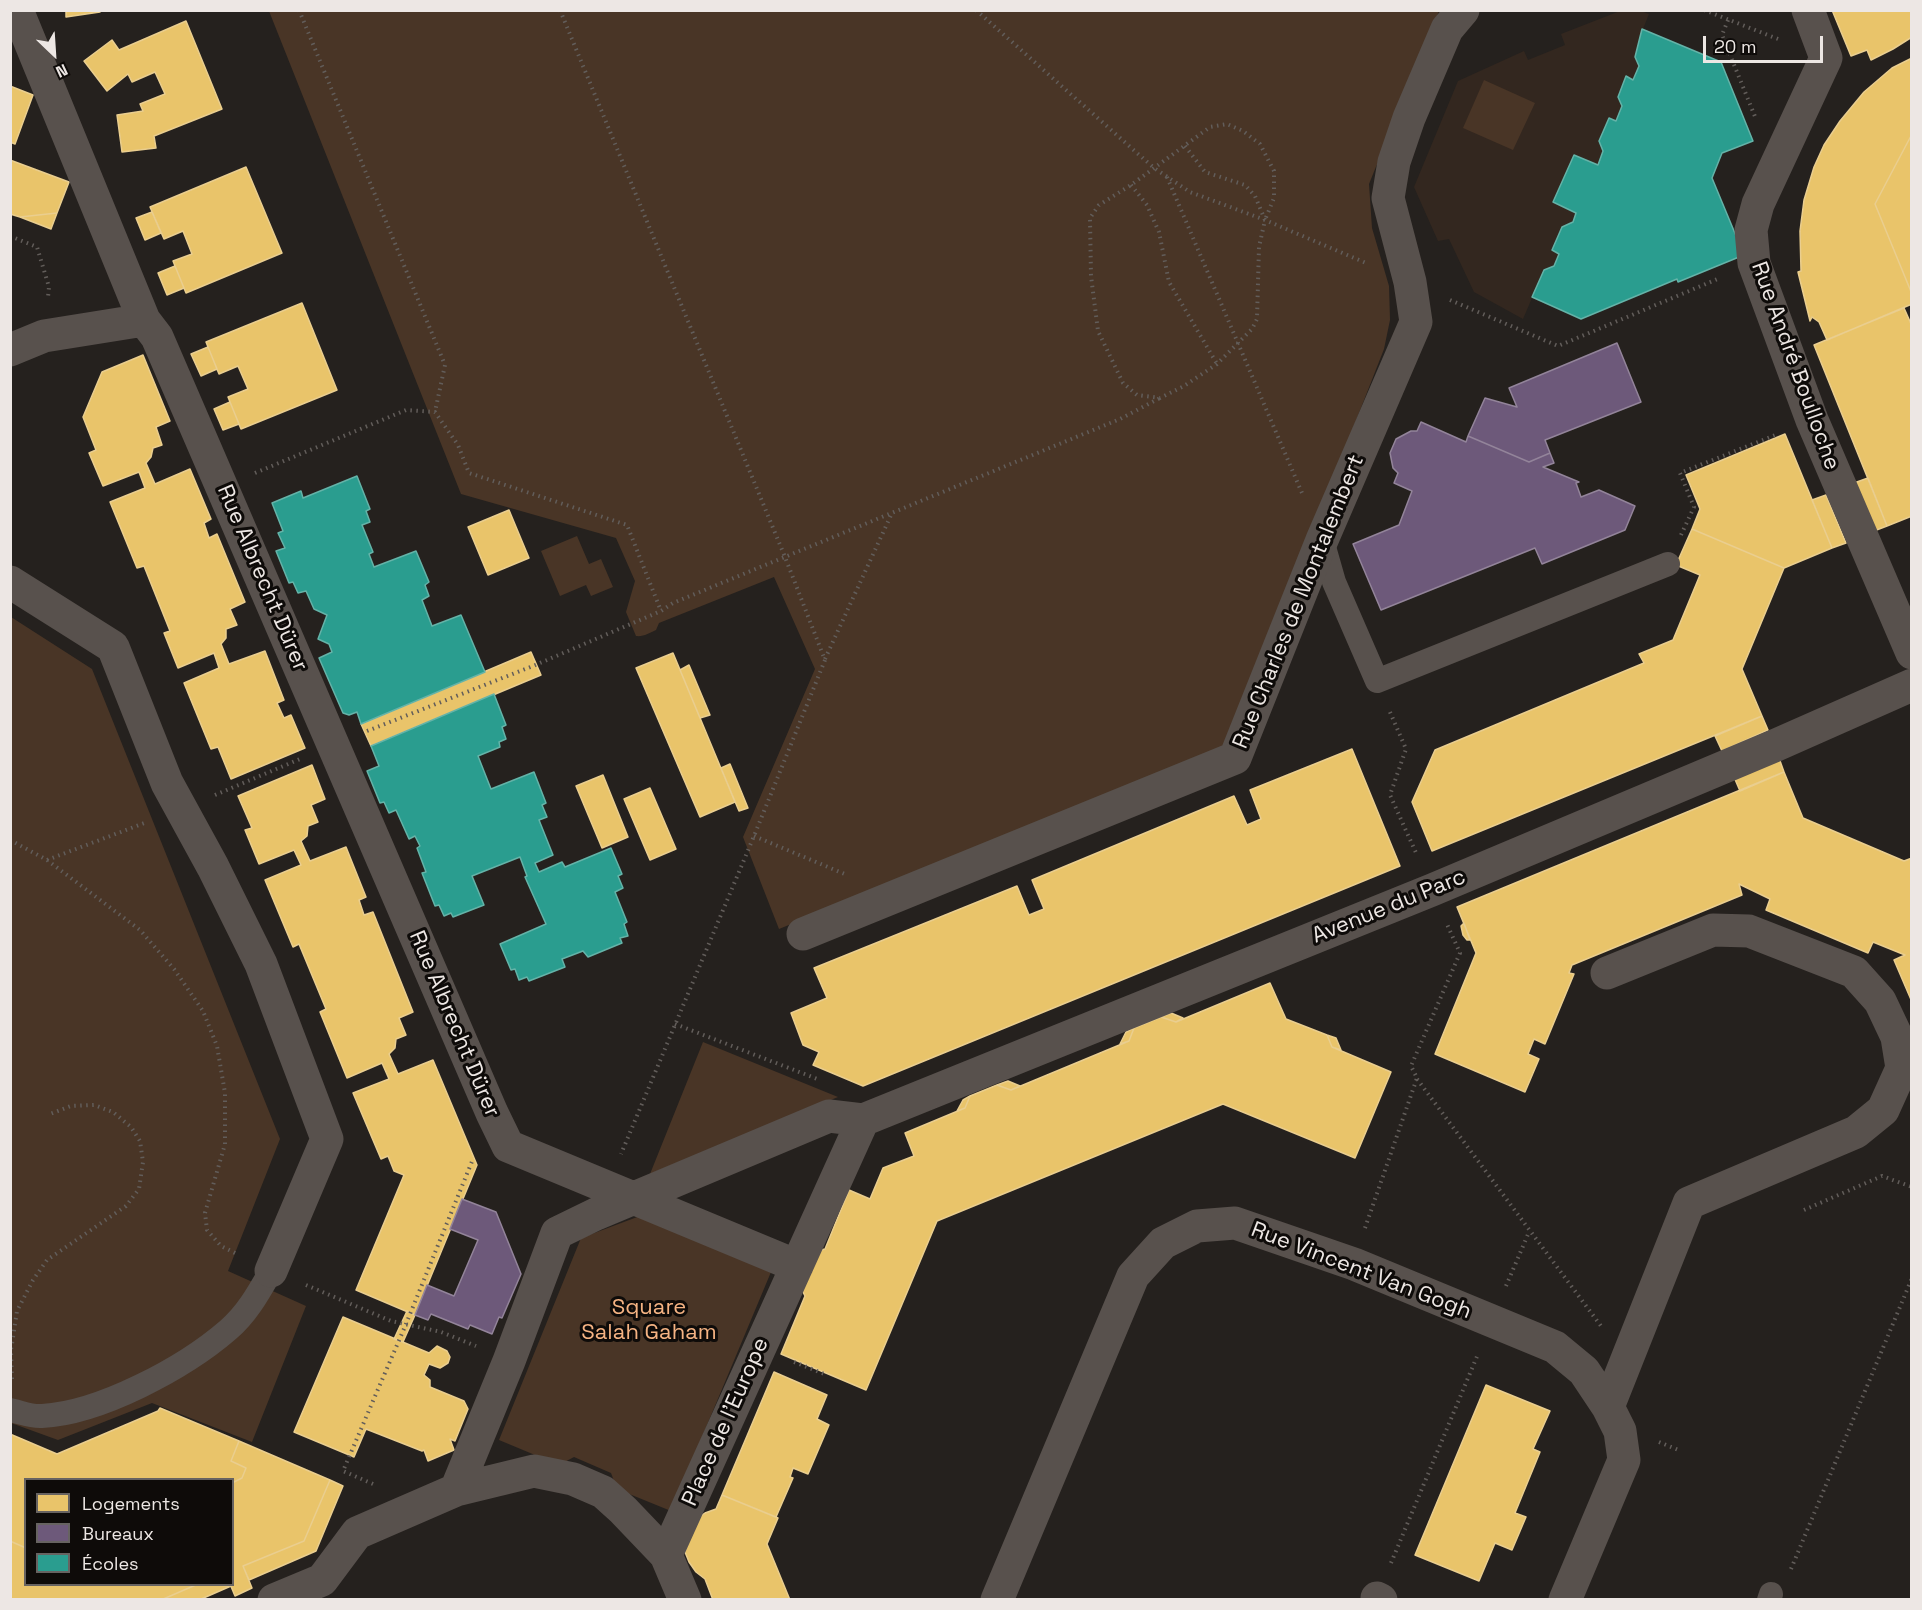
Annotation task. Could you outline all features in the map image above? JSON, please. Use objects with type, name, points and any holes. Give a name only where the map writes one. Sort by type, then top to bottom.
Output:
[{"type":"street","name":"Rue Albrecht Dürer","points":[[17,10],[144,320],[157,337],[453,1024],[508,1146],[621,1192]]},
{"type":"street","name":"Rue Charles de Montalembert","points":[[803,934],[1235,758],[1322,540],[1416,322],[1410,282],[1388,198],[1394,162],[1409,118],[1447,29],[1463,10]]},
{"type":"street","name":"Rue André Boulloche","points":[[1808,10],[1826,58],[1758,204],[1751,230],[1754,263],[1812,420],[1911,653]]},
{"type":"street","points":[[10,350],[44,336],[144,320]]},
{"type":"street","points":[[10,582],[113,647],[167,783],[261,964],[327,1139],[271,1270]]},
{"type":"street","name":"Avenue du Parc","points":[[864,1120],[1432,890],[1774,746],[1911,685]]},
{"type":"street","points":[[1607,973],[1713,930],[1749,931],[1854,972],[1880,1001],[1897,1037],[1902,1068],[1900,1094],[1856,1132],[1689,1203],[1608,1407]]},
{"type":"street","points":[[456,1490],[509,1361],[557,1233],[621,1192],[829,1116],[864,1120]]},
{"type":"street","name":"Place de l'Europe","points":[[666,1555],[864,1120]]},
{"type":"street","points":[[621,1192],[797,1266]]},
{"type":"street","name":"Rue Vincent Van Gogh","points":[[997,1599],[1133,1276],[1164,1243],[1197,1226],[1235,1223],[1353,1264],[1555,1347],[1584,1371],[1608,1407],[1620,1431],[1624,1460],[1565,1599]]},
{"type":"street","points":[[274,1599],[322,1580],[357,1533],[456,1490],[534,1471],[573,1479],[603,1492],[666,1555],[685,1599]]},
{"type":"lane","points":[[1322,540],[1334,582],[1377,681],[1668,564]]},
{"type":"lane","points":[[11,1410],[40,1416],[85,1409],[162,1377],[229,1330],[255,1300],[271,1270]]},
{"type":"path","points":[[299,10],[445,365],[435,412],[458,446],[469,473],[627,525],[661,611]]},
{"type":"path","points":[[560,10],[785,556],[825,660]]},
{"type":"path","points":[[976,10],[1154,168],[1190,192],[1265,219],[1558,346],[1754,263]]},
{"type":"path","points":[[1704,10],[1779,39]]},
{"type":"path","points":[[1728,20],[1722,35],[1775,164]]},
{"type":"path","points":[[46,860],[182,809],[334,744],[533,666],[661,611],[673,603],[1120,419],[1184,386],[1217,364],[1252,329],[1257,319],[1259,247],[1265,219],[1274,198],[1274,171],[1260,144],[1243,131],[1227,124],[1210,127],[1131,185],[1099,205],[1090,218],[1091,276],[1098,331],[1123,383],[1137,395],[1160,398]]},
{"type":"path","points":[[1185,146],[1205,172],[1245,185],[1255,196],[1265,219]]},
{"type":"path","points":[[1167,176],[1322,540]]},
{"type":"path","points":[[1131,185],[1147,206],[1160,232],[1169,282],[1217,364]]},
{"type":"path","points":[[10,236],[37,247],[49,287],[48,304]]},
{"type":"path","points":[[223,487],[406,410],[435,412]]},
{"type":"path","points":[[1668,564],[1694,507],[1680,473],[1812,420]]},
{"type":"path","points":[[621,1192],[675,1024],[825,660],[892,512]]},
{"type":"path","points":[[1377,681],[1406,748],[1390,795],[1460,953],[1411,1066],[1416,1078],[1529,1232],[1627,1360]]},
{"type":"path","points":[[754,836],[896,895]]},
{"type":"path","points":[[10,840],[46,860],[140,930],[174,969],[203,1011],[217,1046],[225,1093],[225,1144],[205,1213],[207,1230],[221,1246]]},
{"type":"path","points":[[675,1024],[849,1091],[864,1120]]},
{"type":"path","points":[[1353,1264],[1416,1078]]},
{"type":"path","points":[[11,1410],[11,1350],[15,1321],[17,1311],[33,1280],[46,1260],[126,1206],[139,1189],[143,1162],[140,1141],[131,1127],[113,1112],[94,1105],[71,1106],[50,1114]]},
{"type":"path","points":[[421,1504],[343,1471],[492,1113]]},
{"type":"path","points":[[1804,1210],[1882,1176],[1911,1187]]},
{"type":"path","points":[[1379,1599],[1529,1232]]},
{"type":"path","points":[[1790,1571],[1911,1278]]},
{"type":"path","points":[[320,1291],[391,1321],[455,1337]]},
{"type":"path","points":[[1653,1440],[1681,1451]]},
{"type":"shaded area","points":[[1620,11],[1641,11],[1649,14],[1643,29],[1721,62],[1753,141],[1722,153],[1712,178],[1744,255],[1678,282],[1677,279],[1581,319],[1532,298],[1523,319],[1474,292],[1449,239],[1438,241],[1414,187],[1458,81],[1524,51],[1528,60],[1565,45],[1561,34]]},
{"type":"green space","points":[[269,11],[1439,11],[1369,184],[1372,228],[1389,286],[1390,320],[1384,349],[1229,745],[779,929],[743,837],[815,669],[774,577],[659,623],[656,630],[636,636],[626,612],[635,581],[616,538],[461,494]]},
{"type":"green space","points":[[1484,80],[1535,103],[1513,150],[1463,128]]},
{"type":"green space","points":[[577,536],[589,564],[601,559],[613,587],[591,596],[586,585],[560,596],[541,551]]},
{"type":"green space","points":[[11,617],[92,669],[280,1139],[228,1271],[306,1306],[252,1442],[152,1403],[58,1440],[11,1423]]},
{"type":"green space","points":[[703,1042],[838,1097],[650,1174]]},
{"type":"green space","name":"Square Salah Gaham","points":[[648,1213],[771,1272],[671,1511],[617,1489],[611,1473],[574,1457],[559,1465],[499,1440],[581,1238]]},
{"type":"building: Logements","points":[[66,10],[100,10],[100,12],[66,17]]},
{"type":"building: Logements","points":[[1832,10],[1912,10],[1912,37],[1871,60],[1867,50],[1851,56]]},
{"type":"building: Logements","points":[[186,21],[222,109],[154,136],[156,148],[122,152],[117,115],[143,111],[140,104],[165,94],[155,72],[132,82],[128,74],[107,91],[84,61],[112,40],[119,50]]},
{"type":"building: Logements","points":[[1912,58],[1912,134],[1875,204],[1912,294],[1912,304],[1827,340],[1819,322],[1812,317],[1810,321],[1798,272],[1801,271],[1800,231],[1804,200],[1814,167],[1824,145],[1840,121],[1864,92],[1892,68]]},
{"type":"building: Logements","points":[[10,86],[33,95],[15,144],[10,142]]},
{"type":"building: Logements","points":[[1912,134],[1912,294],[1875,204]]},
{"type":"building: Logements","points":[[10,160],[69,182],[57,213],[20,217],[10,214]]},
{"type":"building: Logements","points":[[246,167],[282,253],[186,293],[173,261],[192,254],[183,231],[164,239],[150,207]]},
{"type":"building: Logements","points":[[152,212],[161,233],[145,240],[136,218]]},
{"type":"building: Logements","points":[[57,213],[51,229],[20,217]]},
{"type":"building: Logements","points":[[175,266],[184,288],[167,295],[158,273]]},
{"type":"building: Logements","points":[[302,303],[337,390],[241,429],[228,397],[248,389],[238,366],[219,374],[206,342]]},
{"type":"building: Logements","points":[[1904,308],[1912,326],[1912,516],[1887,526],[1814,345]]},
{"type":"building: Logements","points":[[208,347],[217,369],[201,376],[191,354]]},
{"type":"building: Logements","points":[[143,355],[170,421],[156,427],[162,445],[153,448],[151,457],[146,463],[155,484],[190,469],[211,519],[204,523],[209,538],[217,534],[245,602],[230,609],[237,625],[226,629],[226,638],[221,644],[229,664],[265,651],[284,700],[277,703],[284,718],[291,715],[305,748],[231,779],[218,747],[211,749],[184,683],[219,668],[214,653],[178,668],[164,633],[170,631],[144,566],[137,568],[110,502],[145,488],[139,472],[103,486],[89,453],[96,450],[83,417],[102,372]]},
{"type":"building: Logements","points":[[230,402],[239,424],[223,430],[214,409]]},
{"type":"building: Logements","points":[[1785,434],[1832,548],[1784,568],[1692,529],[1700,509],[1686,475]]},
{"type":"building: Logements","points":[[1868,478],[1887,526],[1874,531],[1854,483]]},
{"type":"building: Logements","points":[[1826,495],[1846,543],[1832,548],[1812,500]]},
{"type":"building: Logements","points":[[509,510],[529,558],[488,575],[468,527]]},
{"type":"building: Logements","points":[[1692,529],[1784,568],[1742,669],[1762,716],[1432,851],[1412,802],[1435,750],[1644,663],[1639,654],[1673,640],[1700,575],[1676,565]]},
{"type":"building: Logements","points":[[531,652],[541,675],[371,746],[361,724]]},
{"type":"building: Logements","points":[[673,653],[735,802],[700,817],[636,668]]},
{"type":"building: Logements","points":[[689,665],[710,715],[700,718],[680,670]]},
{"type":"building: Logements","points":[[1762,716],[1768,730],[1722,751],[1715,736]]},
{"type":"building: Logements","points":[[1352,749],[1400,866],[863,1086],[813,1065],[819,1052],[803,1045],[791,1013],[827,998],[814,968],[1017,886],[1029,915],[1044,909],[1032,880],[1234,796],[1247,825],[1261,819],[1250,790]]},
{"type":"building: Logements","points":[[1779,758],[1784,772],[1740,791],[1734,777]]},
{"type":"building: Logements","points":[[730,764],[748,808],[739,811],[721,768]]},
{"type":"building: Logements","points":[[312,765],[325,799],[311,805],[318,822],[308,826],[307,836],[301,841],[310,861],[346,847],[366,897],[359,900],[364,915],[373,912],[413,1012],[399,1018],[406,1035],[396,1039],[395,1048],[389,1054],[398,1074],[433,1060],[477,1165],[415,1315],[356,1290],[404,1175],[394,1171],[388,1156],[381,1159],[353,1093],[389,1079],[382,1063],[347,1078],[320,1012],[326,1009],[299,944],[293,947],[265,880],[301,865],[294,850],[259,864],[245,830],[252,828],[238,796]]},
{"type":"building: Logements","points":[[1784,772],[1803,818],[1904,861],[1912,858],[1912,1002],[1894,960],[1905,955],[1873,942],[1868,953],[1766,910],[1770,899],[1739,884],[1742,895],[1572,965],[1569,973],[1574,974],[1545,1044],[1534,1039],[1528,1054],[1539,1059],[1525,1092],[1435,1054],[1476,953],[1457,907]]},
{"type":"building: Logements","points":[[603,775],[628,837],[602,848],[576,786]]},
{"type":"building: Logements","points":[[650,788],[676,849],[650,860],[624,799]]},
{"type":"building: Logements","points":[[1464,923],[1470,940],[1463,935],[1461,926]]},
{"type":"building: Logements","points":[[1270,983],[1286,1019],[1327,1035],[1332,1047],[1391,1072],[1355,1158],[1223,1104],[937,1221],[866,1390],[781,1354],[805,1296],[799,1284],[813,1252],[825,1249],[849,1190],[870,1199],[883,1168],[914,1156],[905,1133],[965,1108],[970,1096],[997,1085],[1011,1090],[1129,1041],[1134,1028],[1161,1017],[1176,1022]]},
{"type":"building: Logements","points":[[1171,1013],[1183,1018],[1176,1022],[1161,1017]]},
{"type":"building: Logements","points":[[1134,1028],[1129,1041],[1120,1044],[1126,1032]]},
{"type":"building: Logements","points":[[1327,1035],[1336,1038],[1341,1050],[1332,1047]]},
{"type":"building: Logements","points":[[1008,1081],[1020,1086],[1011,1090],[997,1085]]},
{"type":"building: Logements","points":[[970,1096],[965,1108],[957,1111],[963,1100]]},
{"type":"building: Logements","points":[[407,1311],[415,1315],[403,1342],[394,1339]]},
{"type":"building: Logements","points":[[343,1317],[429,1353],[437,1346],[447,1351],[450,1357],[448,1363],[440,1368],[429,1364],[424,1375],[430,1380],[430,1387],[464,1401],[468,1409],[455,1441],[450,1439],[454,1450],[428,1461],[424,1450],[366,1429],[354,1457],[294,1432]]},
{"type":"building: Logements","points":[[774,1372],[827,1395],[817,1419],[829,1425],[808,1474],[793,1468],[790,1477],[793,1478],[776,1517],[722,1495]]},
{"type":"building: Logements","points":[[1486,1385],[1550,1411],[1533,1449],[1540,1452],[1515,1513],[1526,1517],[1512,1550],[1495,1543],[1479,1581],[1415,1555]]},
{"type":"building: Logements","points":[[160,1408],[239,1441],[231,1461],[246,1468],[242,1478],[234,1482],[234,1478],[24,1478],[24,1547],[10,1541],[10,1434],[57,1454],[158,1411]]},
{"type":"building: Logements","points":[[239,1441],[330,1480],[304,1541],[243,1566],[252,1588],[235,1596],[231,1586],[234,1586],[234,1482],[242,1478],[246,1468],[231,1461]]},
{"type":"building: Logements","points":[[330,1480],[343,1486],[316,1551],[249,1580],[243,1566],[304,1541]]},
{"type":"building: Logements","points":[[722,1495],[778,1518],[767,1544],[790,1600],[713,1600],[705,1579],[696,1572],[685,1552],[696,1519],[716,1509]]},
{"type":"building: Logements","points":[[10,1541],[24,1547],[24,1586],[193,1586],[161,1600],[10,1600]]},
{"type":"building: Logements","points":[[193,1586],[231,1586],[199,1600],[161,1600]]},
{"type":"building: Bureaux","points":[[1617,343],[1641,402],[1545,440],[1550,453],[1529,462],[1468,436],[1485,398],[1517,407],[1509,388]]},
{"type":"building: Bureaux","points":[[1421,422],[1466,442],[1468,436],[1529,462],[1550,453],[1554,463],[1543,467],[1579,482],[1576,483],[1581,497],[1599,490],[1635,506],[1625,530],[1542,564],[1535,548],[1381,610],[1353,544],[1399,525],[1412,491],[1394,483],[1398,473],[1393,468],[1390,453],[1396,439],[1411,431],[1417,431]]},
{"type":"building: Bureaux","points":[[462,1199],[496,1212],[521,1274],[502,1318],[499,1317],[492,1334],[470,1325],[468,1329],[431,1314],[428,1320],[415,1315],[427,1285],[454,1296],[478,1240],[450,1229]]},
{"type":"building: Écoles","points":[[1642,29],[1721,62],[1753,141],[1722,153],[1712,178],[1744,255],[1678,282],[1677,279],[1581,319],[1532,297],[1544,270],[1554,266],[1559,254],[1552,250],[1562,227],[1573,222],[1576,213],[1553,202],[1574,155],[1598,165],[1603,151],[1599,141],[1609,118],[1616,121],[1622,106],[1618,97],[1626,76],[1633,80],[1639,66],[1635,57]]},
{"type":"building: Écoles","points":[[357,476],[370,509],[366,511],[370,522],[362,525],[373,552],[369,554],[374,567],[416,551],[429,582],[425,585],[429,596],[422,600],[432,626],[461,615],[485,672],[361,724],[357,712],[349,715],[343,713],[319,658],[332,652],[329,644],[318,639],[327,615],[314,609],[306,591],[298,593],[293,582],[289,583],[276,551],[285,548],[278,533],[283,531],[272,503],[301,491],[303,498]]},
{"type":"building: Écoles","points":[[494,694],[506,725],[502,727],[506,739],[499,742],[500,747],[478,756],[491,789],[534,772],[546,803],[542,805],[547,817],[539,820],[553,855],[535,863],[539,872],[562,862],[565,867],[611,848],[622,874],[618,876],[623,888],[615,892],[627,922],[624,924],[628,936],[620,938],[622,943],[588,957],[583,951],[562,959],[565,967],[529,981],[527,977],[519,980],[515,969],[511,970],[500,944],[546,924],[525,877],[527,876],[520,857],[472,876],[484,905],[453,917],[451,913],[444,916],[439,905],[435,906],[422,873],[426,872],[417,848],[420,846],[415,836],[409,839],[396,810],[389,813],[384,802],[380,803],[367,771],[379,766],[371,746]]}]
